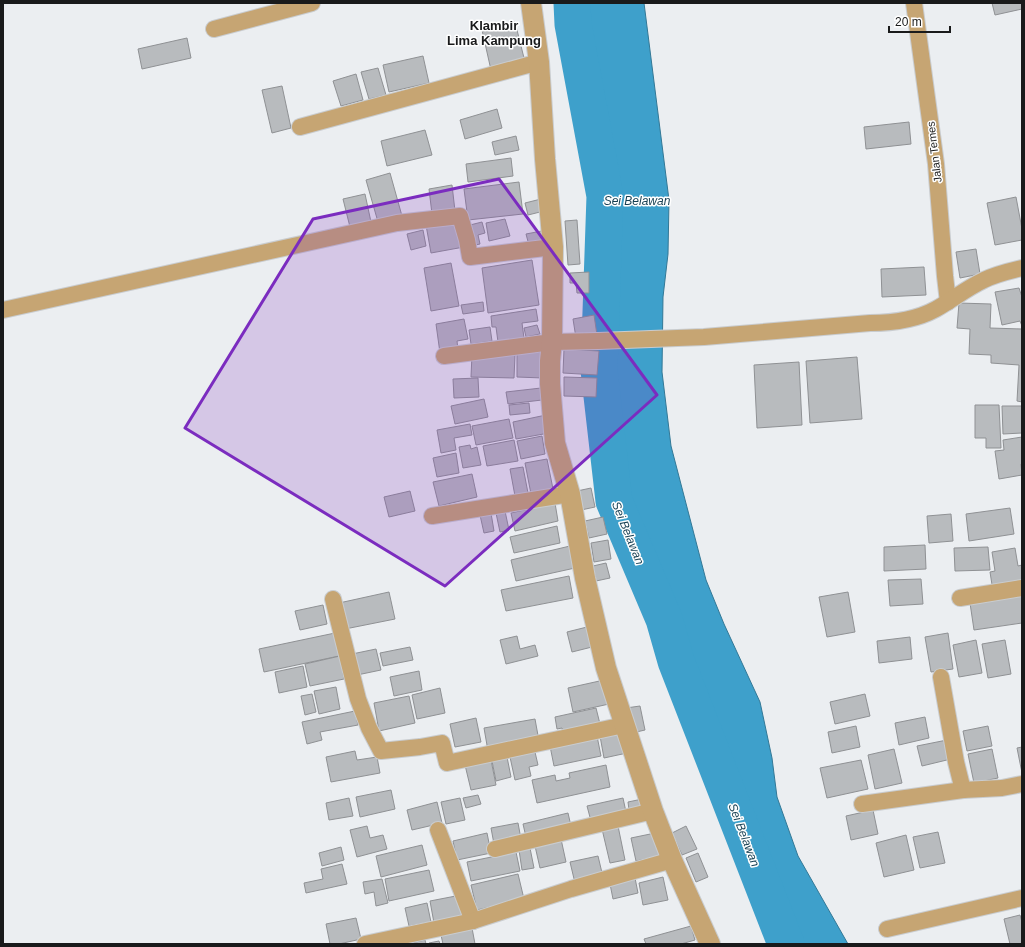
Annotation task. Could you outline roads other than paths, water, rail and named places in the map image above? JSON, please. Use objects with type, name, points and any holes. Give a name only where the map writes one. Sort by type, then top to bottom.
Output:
[{"type":"street","points":[[214,29],[312,3]]},
{"type":"street","points":[[531,3],[539,62],[545,159],[553,247],[550,384],[555,442],[570,494],[585,578],[604,661],[653,811],[672,860],[710,944]]},
{"type":"street","name":"Jalan Temes","points":[[914,3],[936,164],[948,302]]},
{"type":"street","points":[[300,127],[539,62]]},
{"type":"street","points":[[3,310],[397,223],[461,216],[470,258],[553,247]]},
{"type":"street","points":[[444,356],[552,342],[704,337],[870,323],[891,323],[928,313],[985,280],[1022,268]]},
{"type":"street","points":[[432,516],[570,494]]},
{"type":"street","points":[[960,598],[1022,588]]},
{"type":"street","points":[[333,599],[358,699],[369,728],[381,751],[442,743],[447,763],[624,724]]},
{"type":"street","points":[[941,677],[956,762],[964,790]]},
{"type":"street","points":[[862,804],[964,790],[1002,788],[1022,784]]},
{"type":"street","points":[[495,849],[653,811]]},
{"type":"street","points":[[438,830],[473,921]]},
{"type":"street","points":[[364,944],[473,921],[571,889],[672,860]]},
{"type":"street","points":[[887,930],[1022,898]]},
{"type":"water","name":"Sei Belawan","points":[[586,3],[644,3],[669,200],[668,254],[663,297],[662,372],[671,446],[706,580],[724,624],[760,702],[772,758],[777,797],[798,856],[848,944],[769,944],[734,809],[693,693],[649,582],[625,476],[617,410],[613,270],[605,204]]},
{"type":"waterway","name":"Sei Belawan","points":[[572,3],[573,24],[605,196],[599,370],[614,501],[664,619],[676,661],[786,944]]},
{"type":"district","name":"Klambir Lima Kampung","points":[[494,32]]}]
